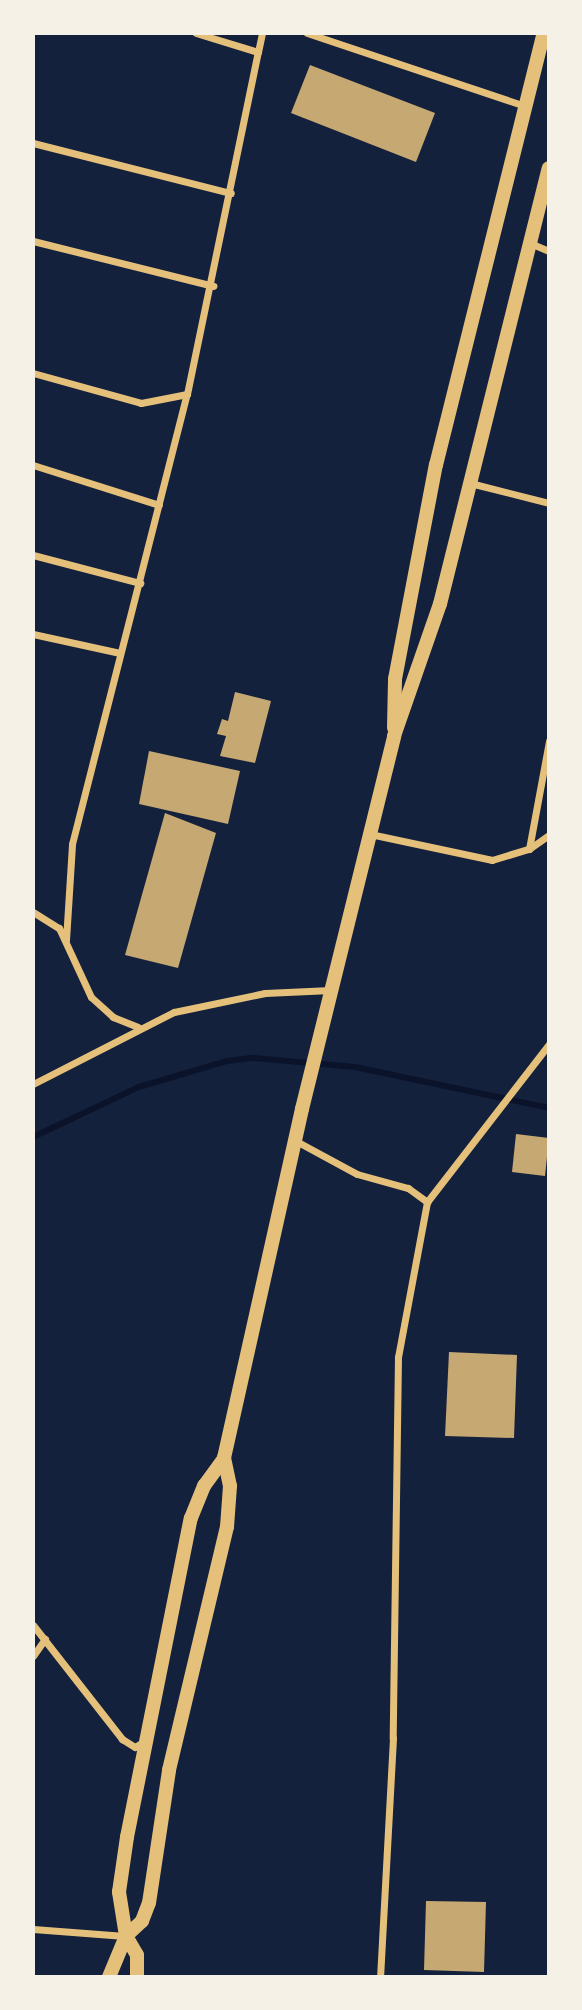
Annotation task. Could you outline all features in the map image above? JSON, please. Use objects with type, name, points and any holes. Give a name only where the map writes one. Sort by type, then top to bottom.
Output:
[{"type":"main road","points":[[394,736],[395,679],[409,596],[524,106],[544,33]]},
{"type":"main road","points":[[137,1977],[137,1955],[126,1936],[119,1892],[146,1739],[191,1518],[204,1486],[224,1458],[302,1109],[394,736],[440,604],[549,168]]},
{"type":"main road","points":[[109,1977],[126,1936],[142,1921],[149,1903],[169,1770],[227,1527],[230,1486],[224,1458]]},
{"type":"street","points":[[196,33],[258,52]]},
{"type":"street","points":[[66,940],[72,844],[213,286],[262,33]]},
{"type":"street","points":[[307,33],[524,106]]},
{"type":"street","points":[[33,143],[232,193]]},
{"type":"street","points":[[33,241],[213,286]]},
{"type":"street","points":[[530,243],[549,250]]},
{"type":"street","points":[[33,373],[141,403],[187,394]]},
{"type":"street","points":[[33,465],[159,505]]},
{"type":"street","points":[[470,483],[549,503]]},
{"type":"street","points":[[33,555],[140,583]]},
{"type":"street","points":[[33,634],[120,653]]},
{"type":"street","points":[[529,849],[549,741]]},
{"type":"street","points":[[370,834],[492,860],[529,849],[549,835]]},
{"type":"street","points":[[33,912],[59,928],[91,997],[113,1017],[138,1027]]},
{"type":"street","points":[[33,1084],[138,1027],[174,1012],[264,993],[332,990]]},
{"type":"street","points":[[380,1977],[393,1738],[398,1357],[427,1202],[549,1044]]},
{"type":"street","points":[[296,1141],[357,1174],[408,1188],[427,1202]]},
{"type":"street","points":[[33,1625],[122,1739],[135,1747],[146,1739]]},
{"type":"street","points":[[33,1656],[45,1639]]},
{"type":"street","points":[[33,1928],[126,1936]]},
{"type":"building","points":[[310,65],[435,113],[416,162],[291,113]]},
{"type":"building","points":[[235,692],[271,701],[255,763],[220,756],[226,736],[217,734],[222,719],[228,721]]},
{"type":"building","points":[[149,751],[240,771],[228,824],[139,804]]},
{"type":"building","points":[[165,813],[216,833],[178,968],[125,955]]},
{"type":"building","points":[[516,1134],[549,1138],[545,1176],[512,1172]]},
{"type":"building","points":[[449,1352],[517,1355],[514,1438],[445,1436]]},
{"type":"building","points":[[426,1901],[486,1902],[484,1972],[424,1970]]},
{"type":"waterway","points":[[33,1137],[139,1087],[227,1061],[253,1058],[355,1067],[549,1108]]}]
